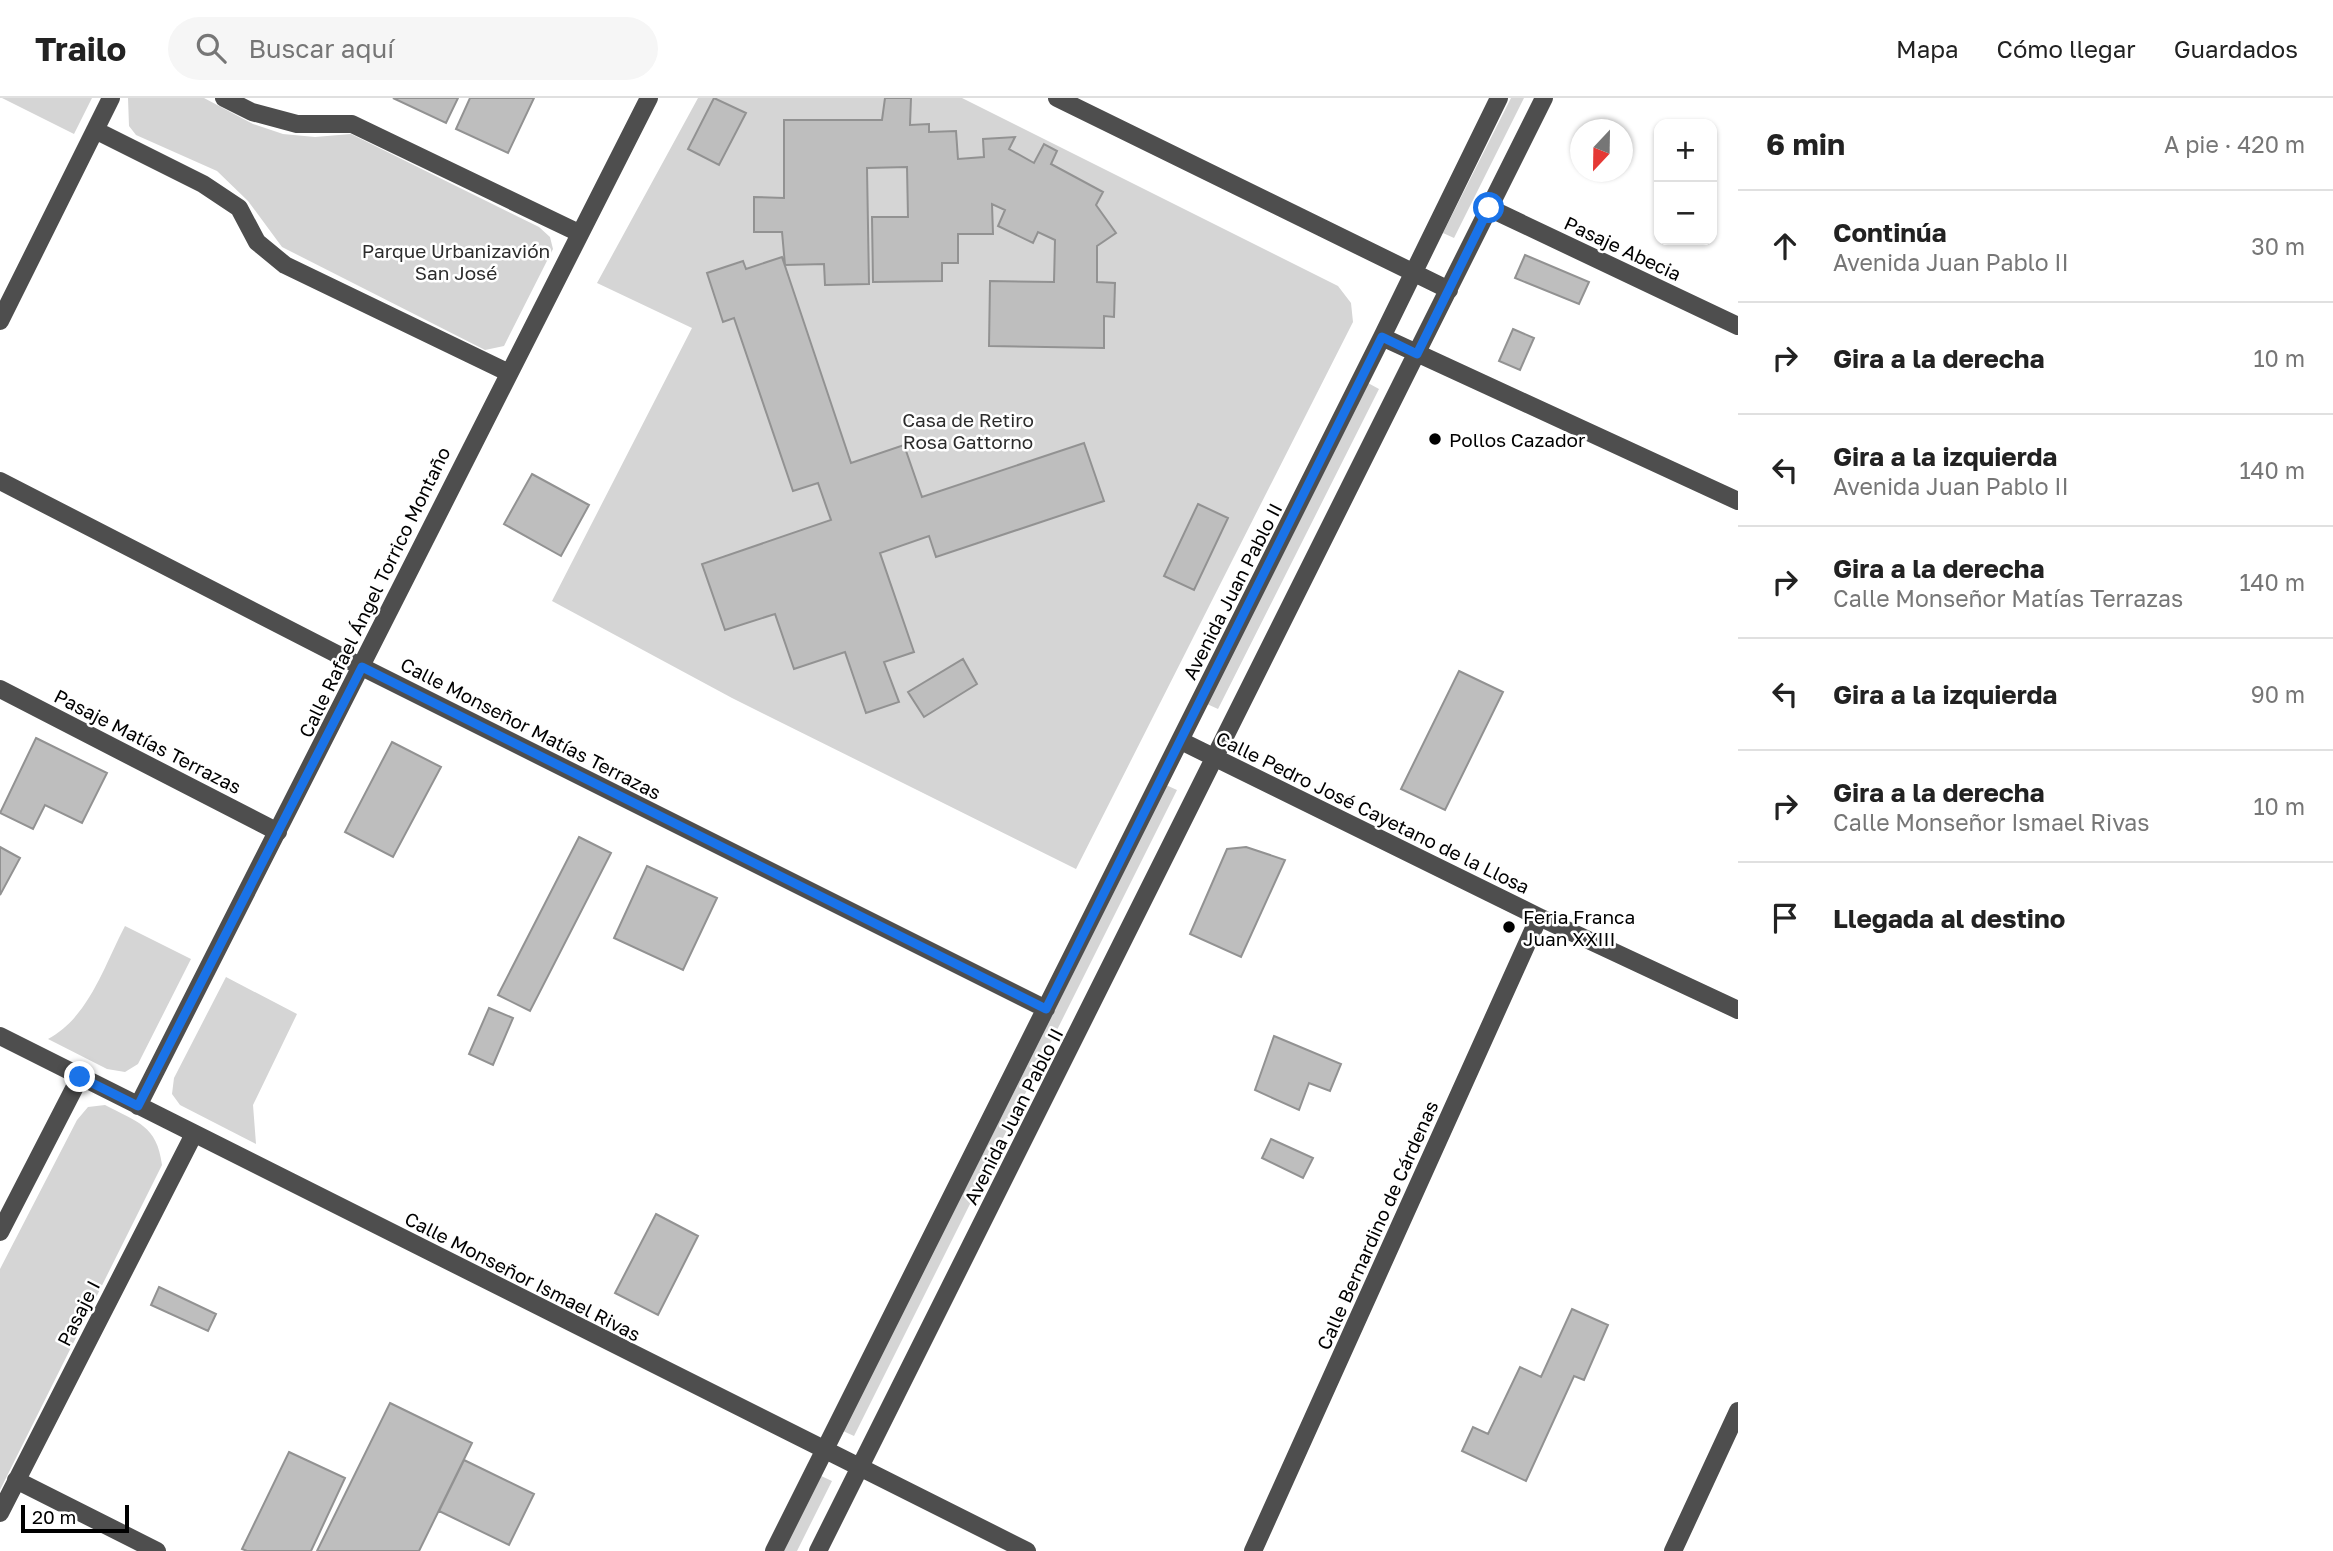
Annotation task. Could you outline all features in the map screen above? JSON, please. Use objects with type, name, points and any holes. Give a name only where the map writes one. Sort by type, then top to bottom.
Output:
[{"type":"street","points":[[0,321],[111,98]]},
{"type":"street","points":[[225,98],[252,112],[297,124],[352,124],[579,233]]},
{"type":"street","name":"Calle Rafael Ángel Torrico Montaño","points":[[138,1106],[362,667],[507,372],[649,98]]},
{"type":"street","points":[[1057,98],[1449,290]]},
{"type":"street","name":"Avenida Juan Pablo II","points":[[774,1551],[1181,741],[1499,98]]},
{"type":"street","name":"Avenida Juan Pablo II","points":[[818,1551],[1544,98]]},
{"type":"street","points":[[95,130],[203,184],[239,208],[257,242],[285,265],[507,372]]},
{"type":"street","name":"Pasaje Abecia","points":[[1489,208],[1738,326]]},
{"type":"street","points":[[1382,337],[1738,500]]},
{"type":"street","name":"Calle Monseñor Matías Terrazas","points":[[0,481],[362,667],[1046,1009]]},
{"type":"street","name":"Pasaje Matías Terrazas","points":[[0,688],[278,832]]},
{"type":"street","name":"Calle Pedro José Cayetano de la Llosa","points":[[1181,741],[1539,917],[1738,1010]]},
{"type":"street","name":"Calle Bernardino de Cárdenas","points":[[1253,1551],[1539,917]]},
{"type":"street","name":"Calle Monseñor Ismael Rivas","points":[[0,1036],[1027,1551]]},
{"type":"street","points":[[0,1232],[80,1077]]},
{"type":"street","name":"Pasaje I","points":[[0,1513],[194,1134]]},
{"type":"street","points":[[1674,1551],[1738,1411]]},
{"type":"street","points":[[16,1480],[157,1551]]},
{"type":"green space","points":[[2,98],[92,98],[74,134]]},
{"type":"green space","name":"Parque Urbanizavión San José","points":[[128,98],[204,98],[253,124],[283,134],[315,137],[351,134],[539,227],[550,237],[553,249],[504,346],[485,350],[282,247],[248,201],[217,171],[136,135],[129,126]]},
{"type":"green space","name":"Casa de Retiro Rosa Gattorno","points":[[698,98],[962,98],[1338,286],[1351,303],[1353,322],[1076,869],[732,698],[552,601],[692,328],[597,283]]},
{"type":"green space","points":[[1511,98],[1524,98],[1454,238],[1443,233]]},
{"type":"green space","points":[[1368,383],[1379,389],[1218,709],[1207,704]]},
{"type":"green space","points":[[1166,785],[1177,790],[854,1436],[843,1431]]},
{"type":"green space","points":[[125,926],[191,959],[138,1064],[125,1072],[107,1069],[48,1039],[74,1018],[85,1004]]},
{"type":"green space","points":[[226,977],[297,1014],[253,1105],[256,1144],[180,1105],[172,1094],[174,1078]]},
{"type":"green space","points":[[105,1105],[144,1126],[155,1141],[162,1165],[0,1490],[0,1269],[77,1120],[88,1107]]},
{"type":"green space","points":[[819,1475],[832,1481],[797,1551],[781,1551]]},
{"type":"building","points":[[393,98],[458,98],[446,123]]},
{"type":"building","points":[[470,98],[534,98],[508,153],[456,129]]},
{"type":"building","points":[[714,98],[746,113],[719,165],[688,149]]},
{"type":"building","points":[[885,98],[911,98],[910,125],[929,124],[929,132],[956,131],[958,159],[984,157],[983,139],[1015,137],[1009,149],[1034,163],[1044,144],[1057,151],[1051,164],[1103,192],[1096,205],[1116,233],[1097,246],[1097,282],[1115,283],[1114,317],[1104,316],[1104,348],[989,346],[990,281],[1054,282],[1055,240],[1038,232],[1033,243],[998,226],[1005,210],[992,204],[993,234],[958,234],[958,263],[942,263],[942,281],[873,282],[872,217],[908,217],[907,167],[867,168],[869,284],[825,285],[824,264],[785,265],[782,232],[754,232],[754,197],[784,198],[784,120],[882,120]]},
{"type":"building","points":[[1525,255],[1589,282],[1579,304],[1515,278]]},
{"type":"building","points":[[782,257],[851,463],[904,445],[922,497],[1084,443],[1104,501],[936,557],[929,536],[880,553],[914,652],[884,662],[899,702],[866,713],[845,652],[794,669],[775,614],[725,630],[702,564],[831,520],[818,483],[793,491],[734,318],[723,322],[707,273],[743,261],[746,269]]},
{"type":"building","points":[[1513,329],[1534,338],[1520,370],[1499,361]]},
{"type":"building","points":[[532,474],[589,505],[561,556],[504,524]]},
{"type":"building","points":[[1198,504],[1228,518],[1194,590],[1164,576]]},
{"type":"building","points":[[963,659],[977,684],[924,717],[908,692]]},
{"type":"building","points":[[1459,671],[1503,692],[1445,810],[1401,789]]},
{"type":"building","points":[[36,738],[107,773],[82,823],[45,805],[33,829],[0,813]]},
{"type":"building","points":[[392,742],[441,767],[393,857],[345,832]]},
{"type":"building","points":[[579,837],[611,853],[530,1011],[498,995]]},
{"type":"building","points":[[0,847],[20,858],[0,895]]},
{"type":"building","points":[[1246,847],[1285,860],[1241,957],[1190,934],[1227,849]]},
{"type":"building","points":[[647,866],[717,898],[683,970],[614,938]]},
{"type":"building","points":[[489,1008],[513,1018],[493,1065],[469,1054]]},
{"type":"building","points":[[1274,1036],[1341,1064],[1330,1091],[1309,1083],[1299,1110],[1255,1090]]},
{"type":"building","points":[[1271,1139],[1313,1158],[1303,1178],[1262,1158]]},
{"type":"building","points":[[656,1214],[698,1236],[658,1315],[615,1293]]},
{"type":"building","points":[[159,1287],[216,1314],[208,1331],[151,1305]]},
{"type":"building","points":[[1572,1309],[1608,1325],[1584,1380],[1574,1376],[1526,1481],[1462,1451],[1473,1427],[1488,1434],[1520,1367],[1541,1377]]},
{"type":"building","points":[[390,1403],[472,1443],[419,1551],[317,1551]]},
{"type":"building","points":[[289,1452],[345,1478],[311,1551],[242,1549]]},
{"type":"building","points":[[464,1460],[534,1494],[509,1545],[439,1511]]},
{"type":"place","name":"Pollos Cazador","points":[[1435,439]]},
{"type":"place","name":"Feria Franca Juan XXIII","points":[[1509,927]]},
{"type":"route","points":[[80,1077],[138,1106],[362,667],[1046,1009],[1382,337],[1417,354],[1489,208]]}]
